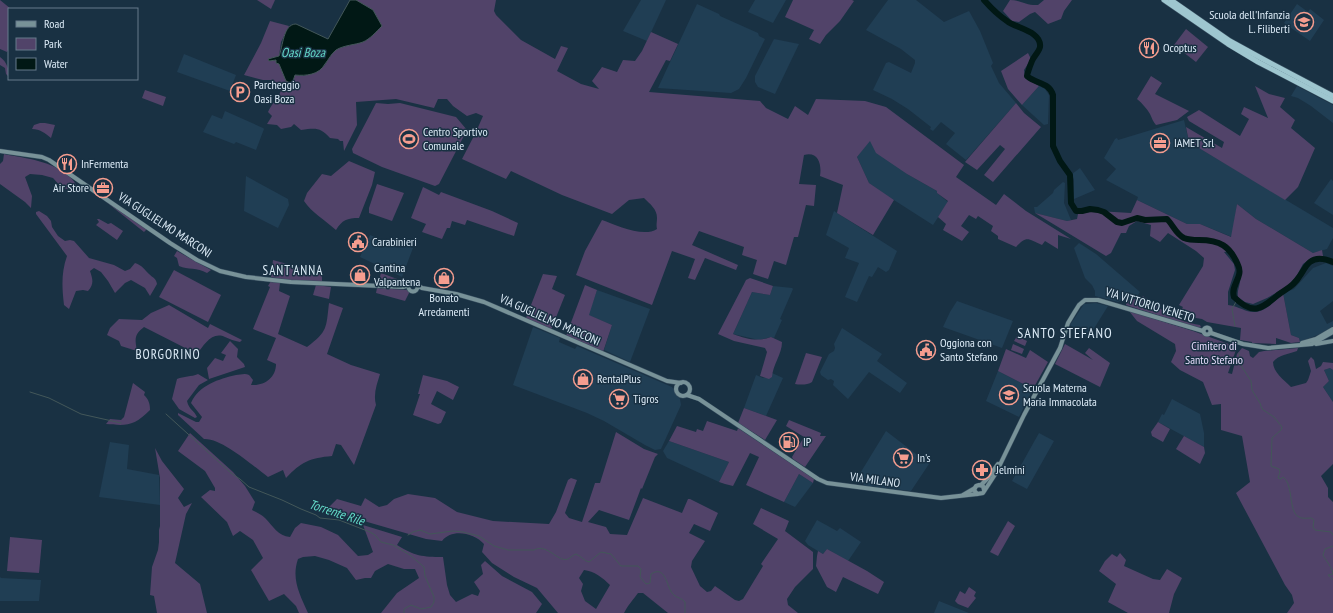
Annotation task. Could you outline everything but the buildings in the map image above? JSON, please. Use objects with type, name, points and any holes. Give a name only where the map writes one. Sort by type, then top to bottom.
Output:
[{"type":"highway","points":[[1164,0],[1228,44],[1258,62],[1333,101]]},
{"type":"highway","points":[[1171,0],[1230,41],[1333,96]]},
{"type":"street","name":"VIA GUGLIELMO MARCONI","points":[[0,151],[42,157],[49,160],[197,260],[220,271],[291,282],[409,287]]},
{"type":"street","points":[[414,282],[417,287],[414,291],[409,287],[414,282]]},
{"type":"street","name":"VIA GUGLIELMO MARCONI","points":[[417,287],[456,294],[484,302],[667,381],[676,388]]},
{"type":"street","name":"VIA VITTORIO VENETO","points":[[1004,456],[1036,390],[1058,352],[1068,323],[1079,305],[1084,300],[1098,300],[1203,331],[1206,328],[1209,328],[1211,333],[1251,346],[1268,348],[1312,344],[1322,337]]},
{"type":"street","points":[[1322,337],[1332,332]]},
{"type":"street","points":[[1331,341],[1330,337],[1332,332]]},
{"type":"street","points":[[1322,337],[1331,341]]},
{"type":"street","name":"VIA VITTORIO VENETO","points":[[1294,346],[1322,337]]},
{"type":"street","points":[[1312,344],[1331,341]]},
{"type":"street","name":"VIA GUGLIELMO MARCONI","points":[[667,381],[681,383]]},
{"type":"street","points":[[681,383],[687,383],[699,399],[687,395],[679,395],[676,388],[681,383]]},
{"type":"street","points":[[687,395],[690,392],[690,388]]},
{"type":"street","name":"VIA MILANO","points":[[699,399],[818,479],[833,484],[941,498],[952,498],[977,494]]},
{"type":"street","points":[[1004,456],[996,473],[982,494],[977,494],[975,492],[975,488],[978,485],[981,485],[988,478],[1004,456]]},
{"type":"street","points":[[981,485],[984,490]]},
{"type":"street","name":"VIA MILANO","points":[[960,496],[975,488]]},
{"type":"shaded area","points":[[641,0],[666,0],[647,41],[623,31]]},
{"type":"shaded area","points":[[755,0],[786,0],[773,23],[748,12]]},
{"type":"shaded area","points":[[888,0],[916,0],[944,22],[969,11],[980,31],[993,63],[991,66],[999,83],[1016,103],[966,160],[946,144],[955,133],[941,122],[933,131],[930,129],[931,127],[908,109],[873,90],[886,63],[889,62],[911,73],[915,63],[915,60],[901,49],[866,30]]},
{"type":"shaded area","points":[[697,4],[758,33],[759,36],[765,39],[746,78],[739,89],[731,93],[658,88]]},
{"type":"shaded area","name":"Scuola dell'Infanzia L. Filiberti","points":[[1297,4],[1308,12],[1310,9],[1324,20],[1310,41],[1284,23]]},
{"type":"shaded area","points":[[774,39],[799,44],[775,94],[758,87],[755,82],[755,76]]},
{"type":"shaded area","points":[[184,54],[236,75],[230,91],[177,72]]},
{"type":"shaded area","points":[[1039,86],[1045,89],[1049,95],[1048,124],[1044,125],[1022,105]]},
{"type":"shaded area","points":[[1297,86],[1333,105],[1333,123],[1311,106],[1298,98],[1291,96]]},
{"type":"shaded area","points":[[225,111],[264,129],[256,150],[236,142],[234,144],[203,132],[212,115],[222,119]]},
{"type":"shaded area","points":[[1184,120],[1189,142],[1333,228],[1333,238],[1327,249],[1313,253],[1256,219],[1237,204],[1232,237],[1200,224],[1187,224],[1137,200],[1138,197],[1106,180],[1116,169],[1104,158],[1115,139],[1117,138],[1118,140]]},
{"type":"shaded area","points":[[870,140],[907,174],[937,191],[937,193],[948,202],[933,225],[869,183],[857,157]]},
{"type":"shaded area","points":[[1080,168],[1095,190],[1074,199],[1074,180],[1072,174]]},
{"type":"shaded area","points":[[246,176],[288,199],[289,205],[278,228],[244,211]]},
{"type":"shaded area","points":[[1331,179],[1333,181],[1333,215],[1314,203]]},
{"type":"shaded area","points":[[1063,182],[1065,183],[1064,203],[1071,220],[1067,221],[1035,213],[1034,207],[1037,207]]},
{"type":"shaded area","points":[[834,211],[897,251],[889,270],[886,272],[878,267],[872,277],[869,276],[857,302],[845,297],[859,263],[845,258],[849,248],[826,235]]},
{"type":"shaded area","points":[[370,235],[390,243],[392,239],[413,248],[402,277],[360,257]]},
{"type":"shaded area","points":[[1079,243],[1096,254],[1140,292],[1135,299],[1127,301],[1122,300],[1118,302],[1095,296],[1095,291],[1092,285],[1085,278],[1074,248]]},
{"type":"shaded area","points":[[1326,263],[1333,266],[1333,301],[1320,311],[1327,324],[1333,321],[1333,326],[1320,334],[1300,342],[1299,338],[1291,335],[1283,293],[1294,289],[1313,268]]},
{"type":"shaded area","points":[[773,286],[793,289],[780,319],[782,320],[774,338],[771,337],[759,340],[733,334],[752,292],[770,295]]},
{"type":"shaded area","points":[[597,290],[650,309],[630,362],[604,350],[612,325],[588,315]]},
{"type":"shaded area","points":[[957,301],[1013,321],[1002,348],[943,327]]},
{"type":"shaded area","points":[[1096,303],[1108,306],[1088,338],[1070,325],[1084,304]]},
{"type":"shaded area","points":[[533,327],[560,338],[559,342],[575,349],[577,346],[672,387],[680,399],[681,405],[661,449],[655,450],[587,413],[513,385]]},
{"type":"shaded area","points":[[842,328],[882,354],[877,361],[907,383],[900,393],[869,372],[848,399],[833,385],[834,381],[831,379],[828,380],[821,375],[820,372],[829,354],[834,351],[834,344]]},
{"type":"shaded area","points":[[1330,368],[1333,370],[1333,402],[1323,387],[1329,381],[1324,370]]},
{"type":"shaded area","name":"Scuola Materna Maria Immacolata","points":[[998,371],[1033,389],[1019,417],[986,401]]},
{"type":"shaded area","points":[[772,373],[783,378],[766,416],[744,408],[756,375],[763,378],[772,377]]},
{"type":"shaded area","points":[[1172,399],[1200,414],[1204,433],[1204,447],[1158,422],[1162,414],[1164,415]]},
{"type":"shaded area","points":[[886,431],[929,464],[911,491],[866,486],[856,480]]},
{"type":"shaded area","points":[[1039,433],[1054,441],[1027,489],[1012,481]]},
{"type":"shaded area","points":[[669,441],[729,462],[719,482],[667,458],[663,451]]},
{"type":"shaded area","points":[[110,442],[129,445],[127,469],[159,475],[160,505],[99,497]]},
{"type":"shaded area","points":[[799,474],[813,483],[795,507],[784,502]]},
{"type":"shaded area","points":[[817,520],[837,531],[840,528],[861,542],[848,561],[827,549],[823,554],[808,545],[805,541]]},
{"type":"shaded area","points":[[0,577],[41,580],[39,601],[0,601]]},
{"type":"shaded area","points":[[939,601],[969,613],[934,613]]},
{"type":"green space","points":[[0,0],[10,8],[8,8],[8,50],[7,52],[0,49]]},
{"type":"green space","points":[[257,0],[275,0],[271,9]]},
{"type":"green space","points":[[355,0],[496,0],[494,11],[496,15],[521,40],[555,59],[561,46],[568,48],[557,71],[581,84],[599,89],[592,81],[602,67],[617,72],[623,60],[635,61],[642,51],[651,32],[678,44],[670,61],[666,60],[649,92],[760,101],[766,108],[788,119],[795,106],[808,115],[816,99],[865,101],[886,107],[964,165],[956,177],[996,205],[1004,194],[1026,211],[1071,239],[1058,235],[1058,249],[1045,241],[1042,245],[1028,239],[1016,247],[998,239],[998,236],[991,231],[993,226],[978,216],[976,219],[969,215],[961,226],[969,232],[962,241],[943,230],[946,224],[938,217],[948,201],[937,193],[937,191],[907,174],[876,153],[870,141],[857,157],[869,183],[894,200],[873,235],[837,213],[843,185],[820,176],[820,163],[816,157],[809,154],[804,155],[799,184],[816,185],[814,206],[806,205],[798,237],[794,237],[786,265],[774,261],[768,279],[753,274],[757,260],[742,255],[744,247],[699,231],[692,245],[738,265],[736,270],[705,258],[695,280],[688,278],[695,259],[672,251],[652,305],[576,275],[585,251],[602,220],[630,230],[644,232],[657,229],[657,215],[649,202],[644,198],[629,200],[612,214],[562,195],[511,171],[506,179],[462,159],[483,116],[476,113],[467,116],[453,106],[447,99],[438,99],[434,108],[396,99],[356,102],[357,125],[344,151],[343,141],[330,138],[320,130],[301,130],[294,124],[291,127],[281,129],[277,125],[267,124],[272,116],[268,112],[282,88],[272,80],[263,80],[244,75],[261,43],[270,21],[289,26],[281,42],[279,56],[269,59],[270,61],[276,60],[276,63],[279,64],[286,81],[293,81],[295,75],[304,76],[325,65],[329,57],[337,49],[350,45],[382,26],[373,10]]},
{"type":"green space","points":[[793,0],[854,1],[840,21],[826,35],[820,44],[809,39],[814,30],[785,17]]},
{"type":"green space","points":[[1010,0],[1038,5],[1044,0],[1072,0],[1064,11],[1061,19],[1048,24],[1035,12],[1019,22],[1012,21],[1003,11]]},
{"type":"green space","points":[[1186,29],[1208,47],[1196,62],[1174,45]]},
{"type":"green space","points":[[1028,53],[1031,59],[1024,70],[1025,78],[1039,86],[1022,105],[1008,89],[1001,71]]},
{"type":"green space","points":[[0,57],[7,66],[8,76],[5,68],[0,65]]},
{"type":"green space","points":[[1151,76],[1162,83],[1155,94],[1189,111],[1177,120],[1156,125],[1143,104],[1137,99]]},
{"type":"green space","points":[[1255,86],[1269,94],[1285,98],[1280,107],[1295,120],[1291,128],[1315,148],[1298,187],[1285,200],[1189,142],[1186,127],[1222,148],[1224,142],[1189,121],[1187,117],[1199,110],[1240,136],[1249,119],[1241,114],[1244,107],[1268,118]]},
{"type":"green space","points":[[145,90],[166,97],[163,106],[142,98]]},
{"type":"green space","name":"Centro Sportivo Comunale","points":[[376,103],[400,103],[456,117],[467,130],[439,184],[435,186],[382,167],[353,153],[352,149]]},
{"type":"green space","points":[[1016,103],[1024,113],[1041,127],[993,182],[984,175],[1005,149],[1000,145],[977,170],[965,162]]},
{"type":"green space","points":[[40,123],[55,125],[51,138],[40,131],[32,129],[34,125]]},
{"type":"green space","points":[[4,154],[39,161],[55,167],[71,178],[81,192],[62,188],[53,178],[30,174],[25,177],[32,196],[31,208],[0,184],[0,164],[3,161]]},
{"type":"green space","points":[[349,161],[375,172],[372,185],[359,218],[345,220],[336,230],[315,213],[304,201],[307,193],[322,174],[331,176]]},
{"type":"green space","points":[[377,184],[404,193],[392,221],[369,213],[369,208]]},
{"type":"green space","points":[[423,187],[439,195],[441,192],[492,211],[518,223],[514,236],[467,220],[465,225],[452,221],[450,228],[447,228],[442,239],[422,232],[426,224],[411,218]]},
{"type":"green space","points":[[1137,200],[1187,224],[1200,224],[1231,237],[1237,204],[1256,219],[1313,253],[1322,250],[1323,256],[1311,258],[1303,264],[1297,275],[1288,286],[1253,304],[1245,302],[1238,297],[1241,278],[1240,266],[1233,251],[1224,252],[1234,264],[1235,270],[1228,292],[1228,305],[1247,311],[1258,312],[1267,307],[1283,293],[1291,335],[1299,338],[1300,342],[1291,343],[1276,338],[1276,344],[1252,343],[1240,340],[1241,328],[1178,315],[1183,307],[1179,305],[1203,266],[1204,258],[1168,233],[1160,242],[1150,236],[1151,225],[1137,221],[1129,226],[1126,233],[1121,233],[1111,253],[1106,256],[1035,213],[1067,221],[1077,219],[1078,214],[1097,211],[1131,213]]},
{"type":"green space","points":[[105,201],[147,229],[144,232]]},
{"type":"green space","points":[[39,211],[47,216],[51,221],[52,227],[58,236],[65,241],[74,241],[89,258],[114,265],[125,271],[130,269],[135,263],[141,266],[157,282],[150,296],[145,288],[131,280],[125,283],[115,293],[101,272],[94,268],[90,271],[92,282],[90,288],[88,291],[76,291],[69,309],[64,305],[62,287],[67,256],[36,214],[36,212]]},
{"type":"green space","points":[[97,219],[108,224],[111,223],[123,231],[117,240],[96,225],[99,222]]},
{"type":"green space","points":[[177,251],[211,270],[207,273],[200,270],[179,266],[177,258],[174,256]]},
{"type":"green space","points":[[273,260],[322,274],[322,282],[288,280],[271,277]]},
{"type":"green space","points":[[174,270],[221,295],[208,322],[159,297]]},
{"type":"green space","points":[[381,273],[408,283],[408,285],[378,284]]},
{"type":"green space","points":[[543,274],[557,276],[552,289],[565,295],[551,330],[526,318]]},
{"type":"green space","points":[[750,278],[773,286],[770,295],[752,292],[733,334],[752,339],[771,337],[782,342],[781,351],[772,377],[769,379],[760,376],[767,352],[765,348],[734,341],[718,334],[746,280]]},
{"type":"green space","points":[[271,281],[280,283],[279,291],[290,296],[278,334],[307,347],[319,337],[325,328],[329,303],[343,308],[327,354],[351,365],[380,374],[375,393],[376,405],[354,465],[341,445],[336,444],[332,456],[306,462],[296,468],[286,478],[283,470],[268,477],[228,448],[211,440],[204,439],[178,415],[178,413],[199,422],[202,417],[191,403],[204,387],[216,381],[236,375],[246,374],[253,380],[251,385],[256,385],[265,382],[272,377],[276,364],[267,360],[276,338],[253,329]]},
{"type":"green space","points":[[316,285],[331,287],[329,299],[313,295]]},
{"type":"green space","points":[[585,285],[597,290],[589,315],[612,325],[603,352],[566,336]]},
{"type":"green space","points":[[377,288],[410,291],[405,301],[376,293]]},
{"type":"green space","points":[[1143,296],[1170,315],[1183,321],[1200,325],[1201,327],[1198,328],[1126,305],[1127,301],[1135,299],[1140,300]]},
{"type":"green space","points":[[169,305],[208,328],[210,324],[242,340],[240,342],[220,336],[212,337],[197,354],[144,327],[138,332],[136,337],[137,351],[121,346],[119,341],[107,335],[110,328],[119,319],[142,320],[151,313]]},
{"type":"green space","name":"Cimitero di Santo Stefano","points":[[1129,311],[1193,331],[1237,347],[1228,373],[1232,374],[1237,354],[1242,348],[1249,351],[1250,356],[1253,358],[1259,352],[1298,348],[1297,351],[1281,356],[1273,362],[1273,366],[1282,379],[1291,387],[1306,383],[1308,380],[1311,371],[1308,361],[1311,357],[1314,360],[1316,369],[1321,366],[1323,362],[1333,363],[1333,370],[1330,368],[1324,370],[1329,381],[1323,387],[1333,402],[1333,464],[1321,476],[1328,488],[1328,497],[1333,502],[1333,613],[1287,613],[1294,603],[1292,595],[1285,585],[1236,493],[1250,482],[1242,436],[1221,430],[1221,404],[1212,405],[1203,382],[1180,370],[1171,362],[1176,351],[1175,344],[1137,321]]},
{"type":"green space","points":[[1017,336],[1027,341],[1025,346],[1014,341]]},
{"type":"green space","points":[[230,341],[238,349],[237,357],[245,367],[209,379],[207,368],[215,358],[223,361],[226,355],[221,353]]},
{"type":"green space","points":[[1013,344],[1024,349],[1022,354],[1011,350]]},
{"type":"green space","points":[[1065,344],[1093,360],[1085,353],[1089,348],[1110,363],[1100,387],[1055,364]]},
{"type":"green space","points":[[1006,349],[1026,358],[1030,350],[1048,362],[1033,389],[998,371]]},
{"type":"green space","points":[[806,353],[822,357],[812,382],[808,384],[795,384]]},
{"type":"green space","points":[[198,374],[208,380],[199,385],[187,401],[197,417],[195,418],[179,409],[172,399],[177,379]]},
{"type":"green space","points":[[423,375],[447,381],[459,387],[453,400],[437,391],[431,404],[446,412],[441,423],[438,424],[413,415],[420,394],[418,394]]},
{"type":"green space","points":[[133,383],[145,392],[144,395],[149,402],[150,410],[135,422],[130,424],[106,424],[110,419],[121,420],[124,417]]},
{"type":"green space","points":[[744,408],[777,420],[765,440],[738,423]]},
{"type":"green space","points":[[789,420],[821,433],[820,436],[826,436],[805,467],[792,457],[804,437],[786,426]]},
{"type":"green space","points":[[707,421],[737,431],[738,428],[814,479],[813,483],[799,474],[784,502],[746,485],[759,457],[750,453],[733,486],[719,482],[729,462],[669,441],[677,426],[696,432],[697,429],[703,431]]},
{"type":"green space","points":[[1158,422],[1170,429],[1163,442],[1152,436],[1151,432]]},
{"type":"green space","points":[[616,432],[644,449],[658,454],[655,457],[642,489],[641,488],[629,520],[599,510],[588,522],[606,527],[610,534],[627,535],[643,498],[682,513],[688,499],[690,499],[718,513],[710,531],[694,524],[689,533],[705,541],[692,561],[691,567],[700,586],[707,592],[711,591],[715,586],[735,600],[739,601],[743,599],[763,566],[761,564],[778,539],[753,524],[761,508],[789,521],[785,531],[813,552],[813,569],[795,587],[787,599],[788,605],[798,613],[668,613],[643,593],[638,593],[624,613],[558,613],[537,588],[514,577],[492,563],[482,552],[484,544],[475,537],[457,533],[451,534],[442,541],[426,539],[326,510],[337,499],[361,506],[365,498],[379,507],[387,505],[394,499],[408,494],[435,498],[457,512],[493,521],[549,524],[556,512],[568,480],[571,478],[577,480],[565,513],[569,518],[582,522],[595,483],[600,483]],"holes":[[[584,570],[598,575],[610,585],[596,609],[585,601],[581,591],[583,584],[579,578]]]},
{"type":"green space","points":[[190,433],[233,472],[245,486],[255,502],[252,510],[264,517],[282,535],[290,537],[295,528],[301,523],[321,527],[338,535],[358,556],[368,555],[373,552],[363,525],[402,537],[397,545],[414,554],[429,557],[443,557],[447,585],[450,595],[456,602],[472,594],[478,596],[480,591],[474,582],[483,574],[481,565],[485,561],[502,576],[532,592],[542,604],[536,613],[381,613],[397,593],[419,578],[415,569],[404,569],[388,564],[375,571],[371,578],[356,580],[347,568],[315,556],[298,559],[295,573],[297,587],[308,613],[299,613],[296,606],[284,594],[269,601],[251,570],[263,558],[253,540],[240,531],[233,536],[227,522],[201,497],[210,490],[215,491],[215,488],[205,471],[178,451]]},
{"type":"green space","points":[[1184,436],[1204,447],[1205,453],[1200,464],[1176,449]]},
{"type":"green space","points":[[155,448],[162,461],[184,489],[178,498],[184,507],[192,503],[186,514],[175,563],[200,584],[207,613],[157,613],[154,596],[150,595],[152,567],[158,550],[160,526],[160,478]]},
{"type":"green space","points":[[1008,521],[1015,526],[998,556],[990,552]]},
{"type":"green space","points":[[10,537],[42,540],[39,573],[7,571]]},
{"type":"green space","points":[[827,549],[884,582],[878,594],[843,577],[836,592],[827,587],[816,566],[818,551],[823,554]]},
{"type":"green space","points":[[1120,553],[1126,560],[1124,566],[1153,579],[1160,580],[1167,569],[1182,578],[1174,594],[1169,613],[1128,613],[1108,602],[1116,584],[1099,571],[1105,561],[1112,554],[1117,557]]},
{"type":"green space","points":[[969,587],[976,592],[974,596],[976,598],[968,608],[958,604],[955,601],[960,591],[965,594]]},
{"type":"water","name":"Oasi Boza","points":[[350,0],[356,0],[373,10],[382,26],[366,41],[336,50],[322,68],[316,73],[308,75],[295,75],[293,81],[290,83],[286,81],[279,64],[276,63],[276,60],[269,61],[268,59],[279,56],[288,28],[296,24],[328,39]]},
{"type":"waterway","points":[[984,0],[1004,19],[1037,37],[1040,47],[1032,61],[1027,76],[1034,81],[1045,85],[1049,88],[1053,95],[1053,146],[1060,161],[1070,175],[1071,203],[1076,211],[1090,209],[1098,210],[1104,212],[1117,222],[1122,223],[1137,218],[1145,220],[1167,219],[1177,232],[1184,238],[1213,241],[1223,245],[1235,258],[1239,269],[1233,293],[1234,297],[1246,307],[1257,308],[1267,304],[1292,285],[1312,260],[1321,259],[1333,262]]},
{"type":"waterway","points":[[1235,326],[1232,309],[1237,300]]},
{"type":"waterway","points":[[1239,353],[1242,367],[1251,381],[1252,390],[1262,409],[1274,417],[1282,427],[1281,430],[1272,438],[1271,466],[1279,469],[1280,472],[1278,478],[1281,479],[1283,477],[1289,486],[1293,510],[1300,518],[1311,518],[1314,520],[1313,527],[1315,530],[1331,532],[1333,535]]},
{"type":"waterway","name":"Torrente Rile","points":[[30,392],[49,398],[81,414],[121,423]]},
{"type":"waterway","name":"Torrente Rile","points":[[166,414],[231,473],[249,487],[282,500],[320,518],[339,520],[370,532],[381,542],[393,545],[410,555],[424,567],[425,576],[434,597],[434,602],[431,607],[421,609],[411,605],[404,609],[404,613]]},
{"type":"waterway","points":[[408,535],[420,530],[430,534],[453,531],[463,532],[479,536],[494,546],[508,550],[544,549],[560,558],[568,559],[576,554],[589,562],[601,552],[611,554],[621,566],[638,566],[641,569],[640,577],[646,584],[650,583],[651,574],[660,572],[666,578],[671,592],[685,602],[685,613]]},
{"type":"waterway","points":[[1333,546],[1325,549],[1323,555],[1333,574],[1328,575],[1333,580]]},
{"type":"place","name":"Scuola dell'Infanzia L. Filiberti","points":[[1304,22]]},
{"type":"place","name":"Ocoptus","points":[[1149,48]]},
{"type":"place","name":"Parcheggio Oasi Boza","points":[[240,92]]},
{"type":"place","name":"Centro Sportivo Comunale","points":[[409,139]]},
{"type":"place","name":"IAMET Srl","points":[[1160,143]]},
{"type":"place","name":"InFermenta","points":[[67,164]]},
{"type":"place","name":"Air Store","points":[[103,188]]},
{"type":"place","name":"Carabinieri","points":[[358,242]]},
{"type":"place","name":"Cantina Valpantena","points":[[360,275]]},
{"type":"place","name":"Bonato Arredamenti","points":[[444,278]]},
{"type":"place","name":"Oggiona con Santo Stefano","points":[[926,350]]},
{"type":"place","name":"RentalPlus","points":[[583,379]]},
{"type":"place","name":"Scuola Materna Maria Immacolata","points":[[1009,395]]},
{"type":"place","name":"Tigros","points":[[619,399]]},
{"type":"place","name":"IP","points":[[789,442]]},
{"type":"place","name":"In's","points":[[903,458]]},
{"type":"place","name":"Jelmini","points":[[982,470]]},
{"type":"district","name":"SANT'ANNA","points":[[293,270]]},
{"type":"district","name":"SANTO STEFANO","points":[[1065,333]]},
{"type":"district","name":"BORGORINO","points":[[168,354]]}]
